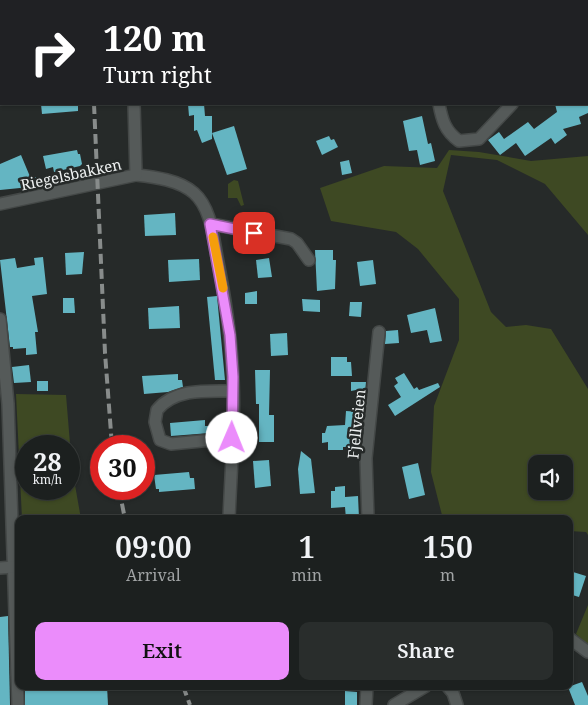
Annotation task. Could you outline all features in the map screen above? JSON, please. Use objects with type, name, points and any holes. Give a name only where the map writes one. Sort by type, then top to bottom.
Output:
[{"type":"street","name":"Riegelsbakken","points":[[0,204],[136,175],[134,105]]},
{"type":"street","points":[[439,105],[443,123],[452,136],[459,141],[479,139],[511,105]]},
{"type":"street","points":[[136,175],[154,177],[182,186],[194,193],[204,207],[210,224],[230,335],[233,391],[229,515]]},
{"type":"street","points":[[210,224],[291,239],[297,243],[309,260]]},
{"type":"street","points":[[0,321],[8,404],[15,569],[0,568]]},
{"type":"street","name":"Fjellveien","points":[[368,515],[366,458],[379,332]]},
{"type":"street","points":[[232,438],[172,444],[160,440],[155,422],[157,410],[173,397],[195,392],[233,391]]},
{"type":"street","points":[[573,641],[588,652]]},
{"type":"street","points":[[18,690],[18,705]]},
{"type":"street","points":[[366,705],[367,690]]},
{"type":"street","points":[[394,705],[419,690]]},
{"type":"street","points":[[450,690],[457,705]]},
{"type":"green space","points":[[449,150],[479,152],[531,161],[588,156],[588,235],[545,184],[497,160],[451,155],[443,191],[491,312],[506,327],[526,325],[551,329],[588,389],[588,535],[586,532],[573,531],[573,515],[442,515],[431,472],[434,406],[459,340],[459,299],[418,249],[396,232],[331,221],[320,188],[384,166],[437,168]]},
{"type":"green space","points":[[234,180],[238,181],[244,205],[241,206],[237,198],[228,198],[228,184]]},
{"type":"green space","points":[[16,394],[66,395],[69,435],[18,435]]},
{"type":"green space","points":[[21,500],[78,500],[80,515],[22,515]]},
{"type":"green space","points":[[588,605],[588,645],[576,634]]},
{"type":"building","points":[[41,105],[78,105],[78,111],[42,114]]},
{"type":"building","points":[[188,105],[204,105],[205,116],[212,116],[212,139],[202,143],[197,130],[194,131],[194,115],[189,116]]},
{"type":"building","points":[[555,105],[588,105],[588,113],[579,117],[581,124],[563,129],[567,135],[555,144],[551,138],[525,156],[516,143],[500,155],[488,140],[499,132],[504,139],[528,122],[534,129],[557,112]]},
{"type":"building","points":[[422,116],[428,144],[431,143],[435,161],[420,165],[417,150],[409,151],[403,121]]},
{"type":"building","points":[[234,126],[247,169],[227,175],[212,133]]},
{"type":"building","points":[[329,136],[331,140],[334,139],[338,147],[322,155],[316,141]]},
{"type":"building","points":[[77,150],[82,164],[80,166],[54,172],[53,167],[46,169],[43,156]]},
{"type":"building","points":[[21,155],[31,179],[36,177],[38,187],[21,191],[20,188],[0,190],[0,164]]},
{"type":"building","points":[[349,160],[352,173],[342,175],[340,162]]},
{"type":"building","points":[[175,213],[176,235],[145,236],[144,215]]},
{"type":"building","points":[[315,250],[333,250],[333,260],[336,260],[335,289],[317,291]]},
{"type":"building","points":[[84,252],[82,274],[66,275],[65,253]]},
{"type":"building","points":[[43,257],[47,294],[32,296],[38,332],[35,332],[37,354],[26,355],[26,348],[13,349],[13,347],[10,347],[0,260],[15,258],[17,268],[35,265],[34,258]]},
{"type":"building","points":[[269,258],[272,277],[258,278],[256,260]]},
{"type":"building","points":[[199,259],[200,280],[169,282],[168,260]]},
{"type":"building","points":[[373,260],[376,284],[360,286],[357,262]]},
{"type":"building","points":[[257,291],[257,304],[245,304],[245,293]]},
{"type":"building","points":[[217,296],[225,380],[215,380],[207,297]]},
{"type":"building","points":[[63,298],[74,298],[75,313],[63,313]]},
{"type":"building","points":[[302,299],[320,300],[320,312],[303,311]]},
{"type":"building","points":[[350,302],[362,302],[361,317],[349,316]]},
{"type":"building","points":[[179,306],[180,328],[149,329],[148,308]]},
{"type":"building","points":[[435,308],[442,341],[430,343],[427,330],[411,333],[407,315]]},
{"type":"building","points":[[398,330],[399,343],[385,344],[386,331]]},
{"type":"building","points":[[287,333],[288,355],[271,356],[270,334]]},
{"type":"building","points":[[331,357],[347,357],[347,362],[351,362],[352,376],[331,376]]},
{"type":"building","points":[[29,365],[31,382],[14,383],[12,367]]},
{"type":"building","points":[[255,370],[270,370],[269,415],[274,415],[274,442],[259,442],[259,404],[256,404]]},
{"type":"building","points":[[404,373],[414,389],[417,387],[419,390],[438,383],[440,387],[395,416],[388,405],[401,397],[394,386],[398,383],[395,378]]},
{"type":"building","points":[[178,374],[178,380],[182,380],[183,387],[168,392],[144,394],[142,376]]},
{"type":"building","points":[[37,381],[48,381],[48,391],[37,391]]},
{"type":"building","points":[[351,382],[366,382],[364,402],[356,402],[356,390],[351,391]]},
{"type":"building","points":[[346,411],[361,412],[360,427],[349,427],[350,447],[343,447],[343,450],[328,450],[328,442],[322,443],[322,433],[325,433],[327,426],[345,425]]},
{"type":"building","points":[[205,420],[205,426],[209,426],[210,433],[171,436],[170,423]]},
{"type":"building","points":[[301,451],[311,459],[315,493],[300,494],[298,469]]},
{"type":"building","points":[[269,460],[271,486],[255,488],[253,461]]},
{"type":"building","points":[[418,463],[425,495],[409,499],[402,467]]},
{"type":"building","points":[[189,472],[190,478],[194,478],[195,489],[159,492],[159,489],[156,489],[155,475]]},
{"type":"building","points":[[345,486],[345,497],[358,496],[359,515],[346,515],[345,507],[331,508],[331,491],[335,491],[335,487]]},
{"type":"building","points":[[573,572],[586,576],[579,597],[573,595]]},
{"type":"building","points":[[8,616],[10,705],[0,705],[0,617]]},
{"type":"building","points":[[582,682],[588,696],[588,705],[575,705],[569,690],[573,690],[573,685]]},
{"type":"building","points":[[25,690],[107,690],[108,705],[25,705]]},
{"type":"building","points":[[345,691],[357,692],[357,705],[345,705]]},
{"type":"railway","points":[[94,105],[105,353],[111,435]]},
{"type":"railway","points":[[121,500],[124,515]]},
{"type":"railway","points":[[184,690],[190,705]]},
{"type":"slow traffic","points":[[213,237],[223,288]]},
{"type":"route","points":[[232,438],[233,377],[230,335],[210,224],[254,233]]}]
